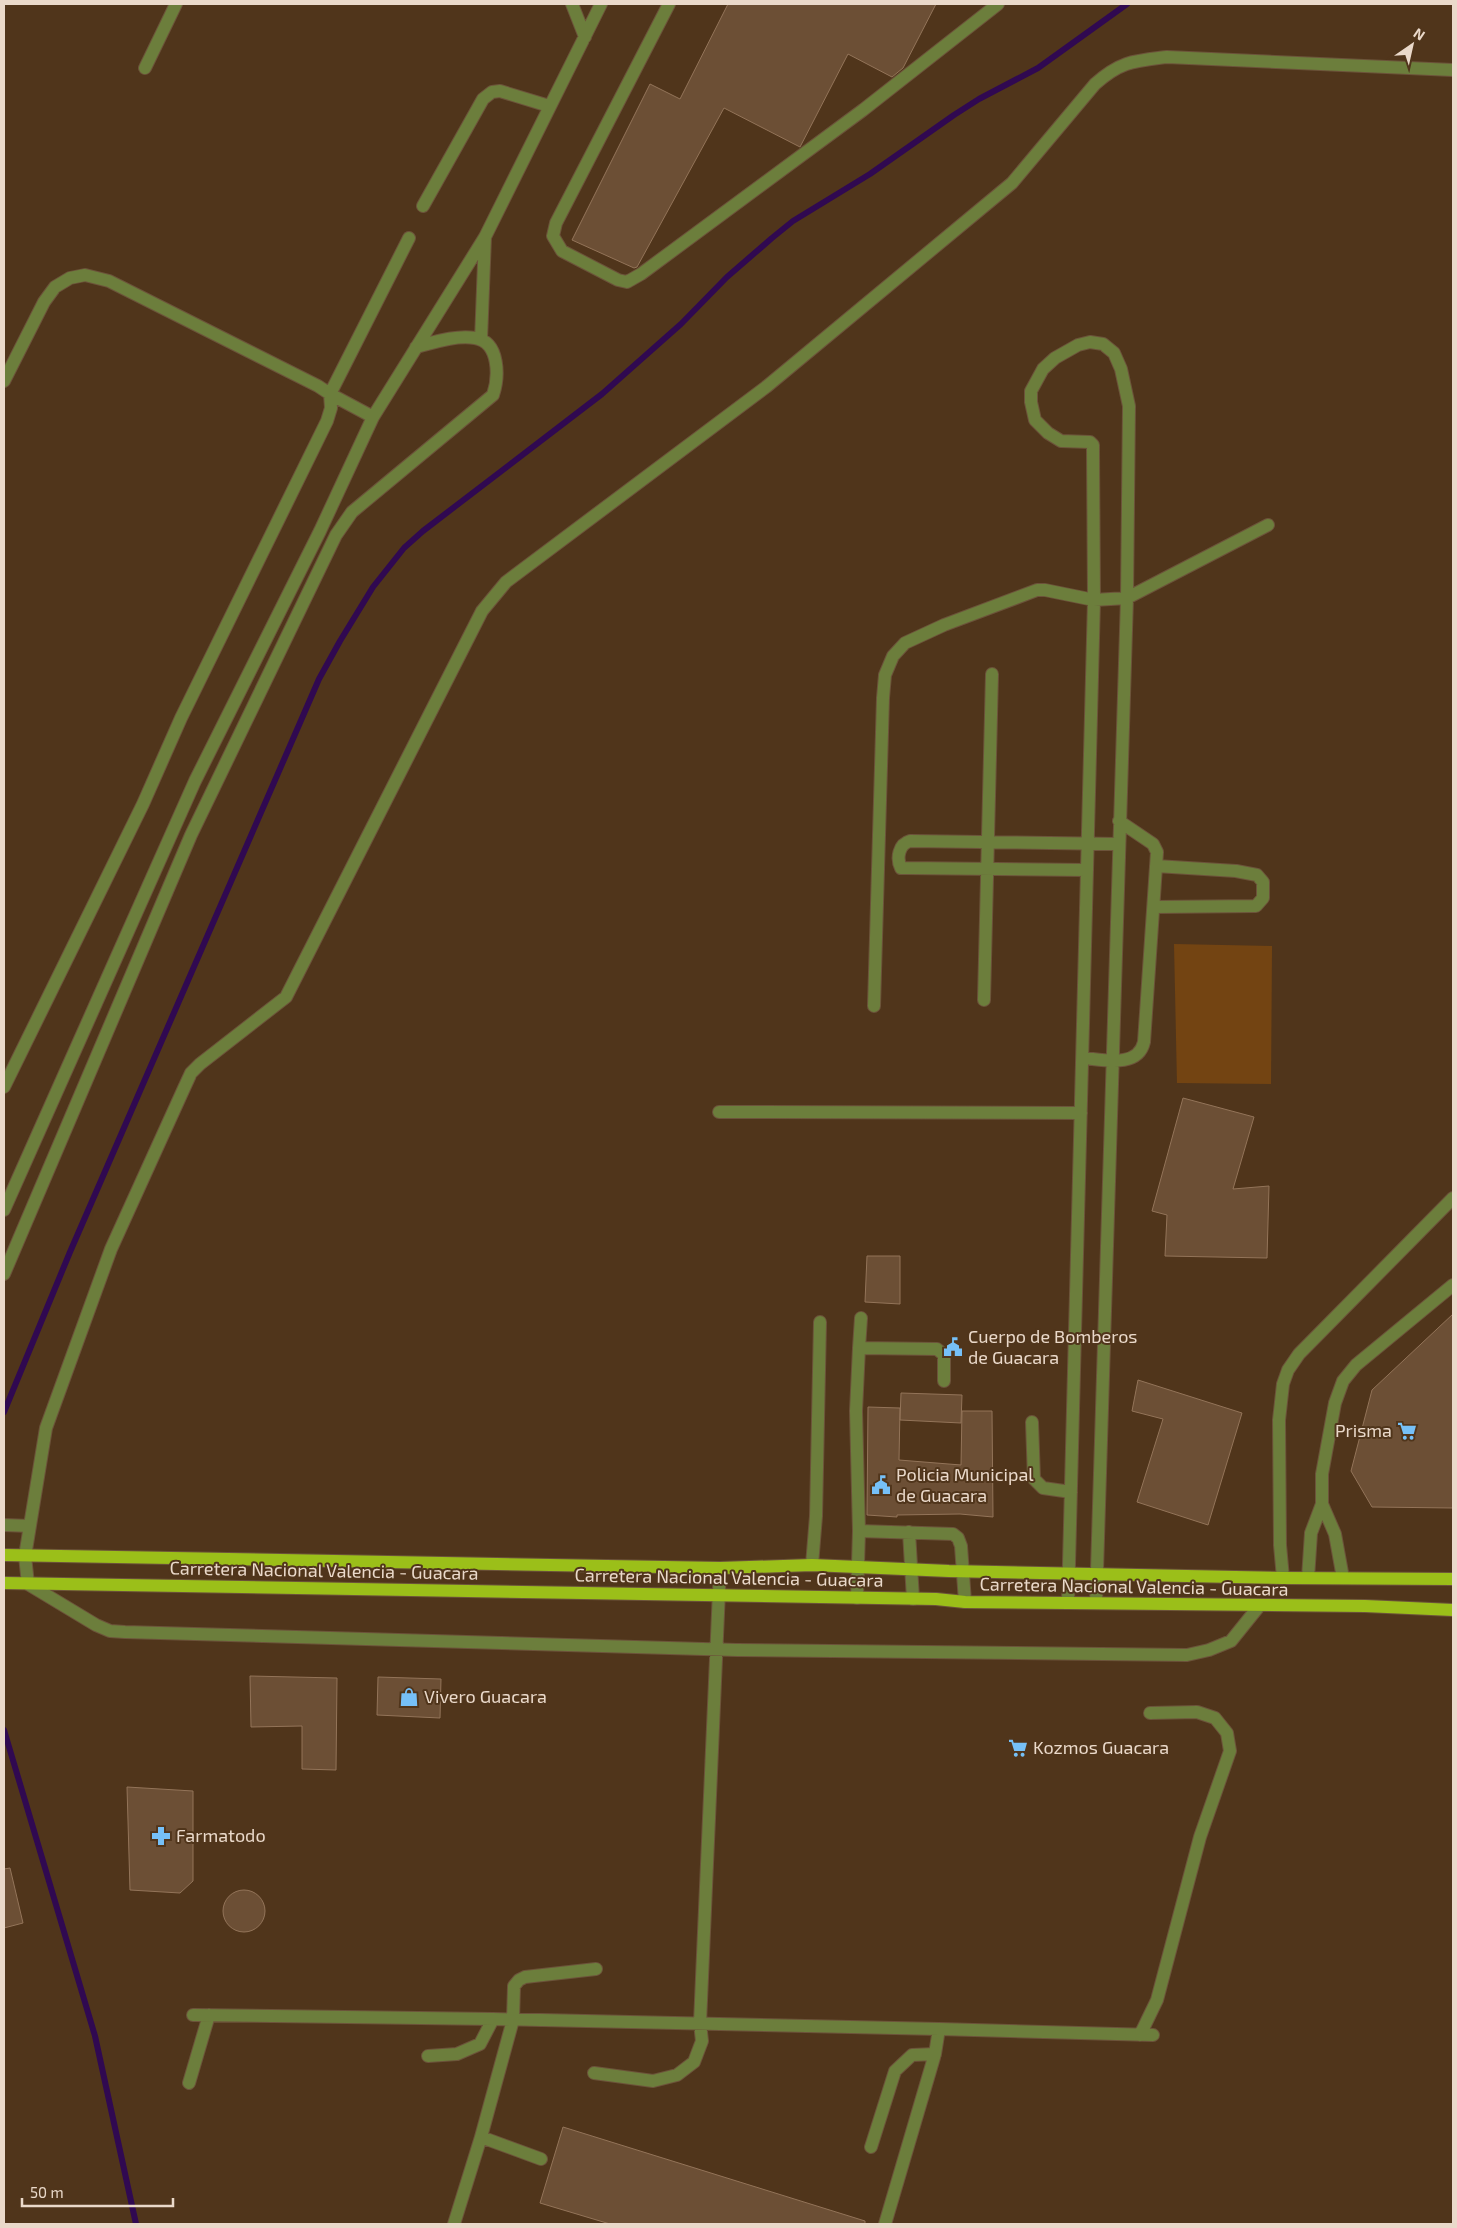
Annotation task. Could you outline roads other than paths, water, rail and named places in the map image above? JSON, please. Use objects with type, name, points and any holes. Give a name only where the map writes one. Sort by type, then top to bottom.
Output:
[{"type":"main road","name":"Carretera Nacional Valencia - Guacara","points":[[4,1555],[720,1568],[812,1566],[963,1572],[1453,1579]]},
{"type":"main road","name":"Carretera Nacional Valencia - Guacara","points":[[4,1583],[1453,1610]]},
{"type":"street","points":[[145,68],[176,4]]},
{"type":"street","points":[[572,4],[585,37]]},
{"type":"street","points":[[4,1210],[195,781],[320,531],[373,417],[485,237],[601,4]]},
{"type":"street","points":[[669,4],[556,223],[553,236],[562,251],[618,280],[627,282],[641,274],[863,110],[998,4]]},
{"type":"street","points":[[1260,1605],[1232,1641],[1209,1650],[1187,1655],[715,1649],[110,1631],[96,1625],[28,1584],[25,1556],[46,1428],[112,1249],[191,1073],[286,997],[482,611],[506,582],[766,387],[1012,183],[1095,84],[1111,70],[1131,61],[1167,57],[1453,70]]},
{"type":"street","points":[[423,206],[483,99],[492,92],[500,91],[549,106]]},
{"type":"street","points":[[481,340],[485,237]]},
{"type":"street","points":[[4,1087],[143,804],[181,718],[328,421],[331,408],[330,394],[410,238]]},
{"type":"street","points":[[4,380],[44,302],[55,288],[70,278],[85,275],[109,281],[373,417]]},
{"type":"street","points":[[4,1274],[191,835],[336,535],[352,512],[494,395],[497,382],[496,363],[492,351],[481,340],[466,338],[416,346]]},
{"type":"street","points":[[1068,1602],[1084,1058],[1086,870],[1094,600],[1093,444],[1090,442],[1062,441],[1048,433],[1035,420],[1031,402],[1031,391],[1042,369],[1055,358],[1078,345],[1090,342],[1103,344],[1114,353],[1122,369],[1129,406],[1127,598],[1118,821],[1096,1603]]},
{"type":"street","points":[[874,1006],[878,822],[885,674],[894,656],[905,643],[944,625],[1027,593],[1045,590],[1094,600],[1127,598],[1268,525]]},
{"type":"street","points":[[984,1000],[992,674]]},
{"type":"street","points":[[1084,1058],[1112,1060],[1135,1058],[1142,1051],[1157,852],[1153,844],[1118,821]]},
{"type":"street","points":[[1086,870],[901,868],[898,862],[901,847],[905,842],[910,841],[987,841],[1062,845],[1118,844]]},
{"type":"street","points":[[1154,907],[1256,906],[1264,898],[1263,882],[1257,875],[1236,871],[1156,866]]},
{"type":"street","points":[[719,1112],[1081,1113]]},
{"type":"street","points":[[1283,1578],[1280,1545],[1279,1420],[1283,1384],[1288,1370],[1299,1354],[1453,1198]]},
{"type":"street","points":[[1308,1578],[1311,1533],[1322,1504],[1322,1474],[1335,1403],[1343,1381],[1356,1365],[1453,1284]]},
{"type":"street","points":[[857,1598],[859,1531],[856,1412],[861,1318]]},
{"type":"street","points":[[812,1566],[816,1516],[820,1322]]},
{"type":"street","points":[[859,1348],[937,1349],[944,1355],[944,1381]]},
{"type":"street","points":[[1032,1422],[1034,1479],[1043,1488],[1071,1492]]},
{"type":"street","points":[[1322,1504],[1335,1534],[1343,1578]]},
{"type":"street","points":[[4,1525],[30,1526]]},
{"type":"street","points":[[859,1531],[953,1534],[958,1538],[961,1546],[965,1602]]},
{"type":"street","points":[[909,1532],[913,1599]]},
{"type":"street","points":[[594,2073],[653,2081],[677,2075],[694,2062],[702,2041],[700,2023],[720,1568]]},
{"type":"street","points":[[193,2015],[939,2028],[1146,2035],[1200,1837],[1230,1751],[1227,1733],[1215,1718],[1197,1712],[1150,1713]]},
{"type":"street","points":[[454,2224],[481,2137],[513,2020],[514,1986],[525,1977],[596,1969]]},
{"type":"street","points":[[188,2083],[209,2015]]},
{"type":"street","points":[[428,2056],[457,2054],[480,2044],[493,2019]]},
{"type":"street","points":[[885,2224],[935,2054],[939,2028]]},
{"type":"street","points":[[871,2147],[895,2071],[912,2055],[935,2054]]},
{"type":"street","points":[[481,2137],[541,2159]]},
{"type":"waterway","points":[[4,1412],[70,1252],[319,679],[373,587],[404,548],[423,531],[602,394],[681,324],[727,277],[793,221],[870,174],[979,99],[1038,68],[1127,4]]},
{"type":"waterway","points":[[4,1730],[95,2036],[136,2224]]},
{"type":"place","name":"Cuerpo de Bomberos de Guacara","points":[[953,1347]]},
{"type":"place","name":"Prisma","points":[[1407,1431]]},
{"type":"place","name":"Policia Municipal de Guacara","points":[[881,1485]]},
{"type":"place","name":"Vivero Guacara","points":[[409,1697]]},
{"type":"place","name":"Kozmos Guacara","points":[[1018,1748]]},
{"type":"place","name":"Farmatodo","points":[[161,1836]]}]
